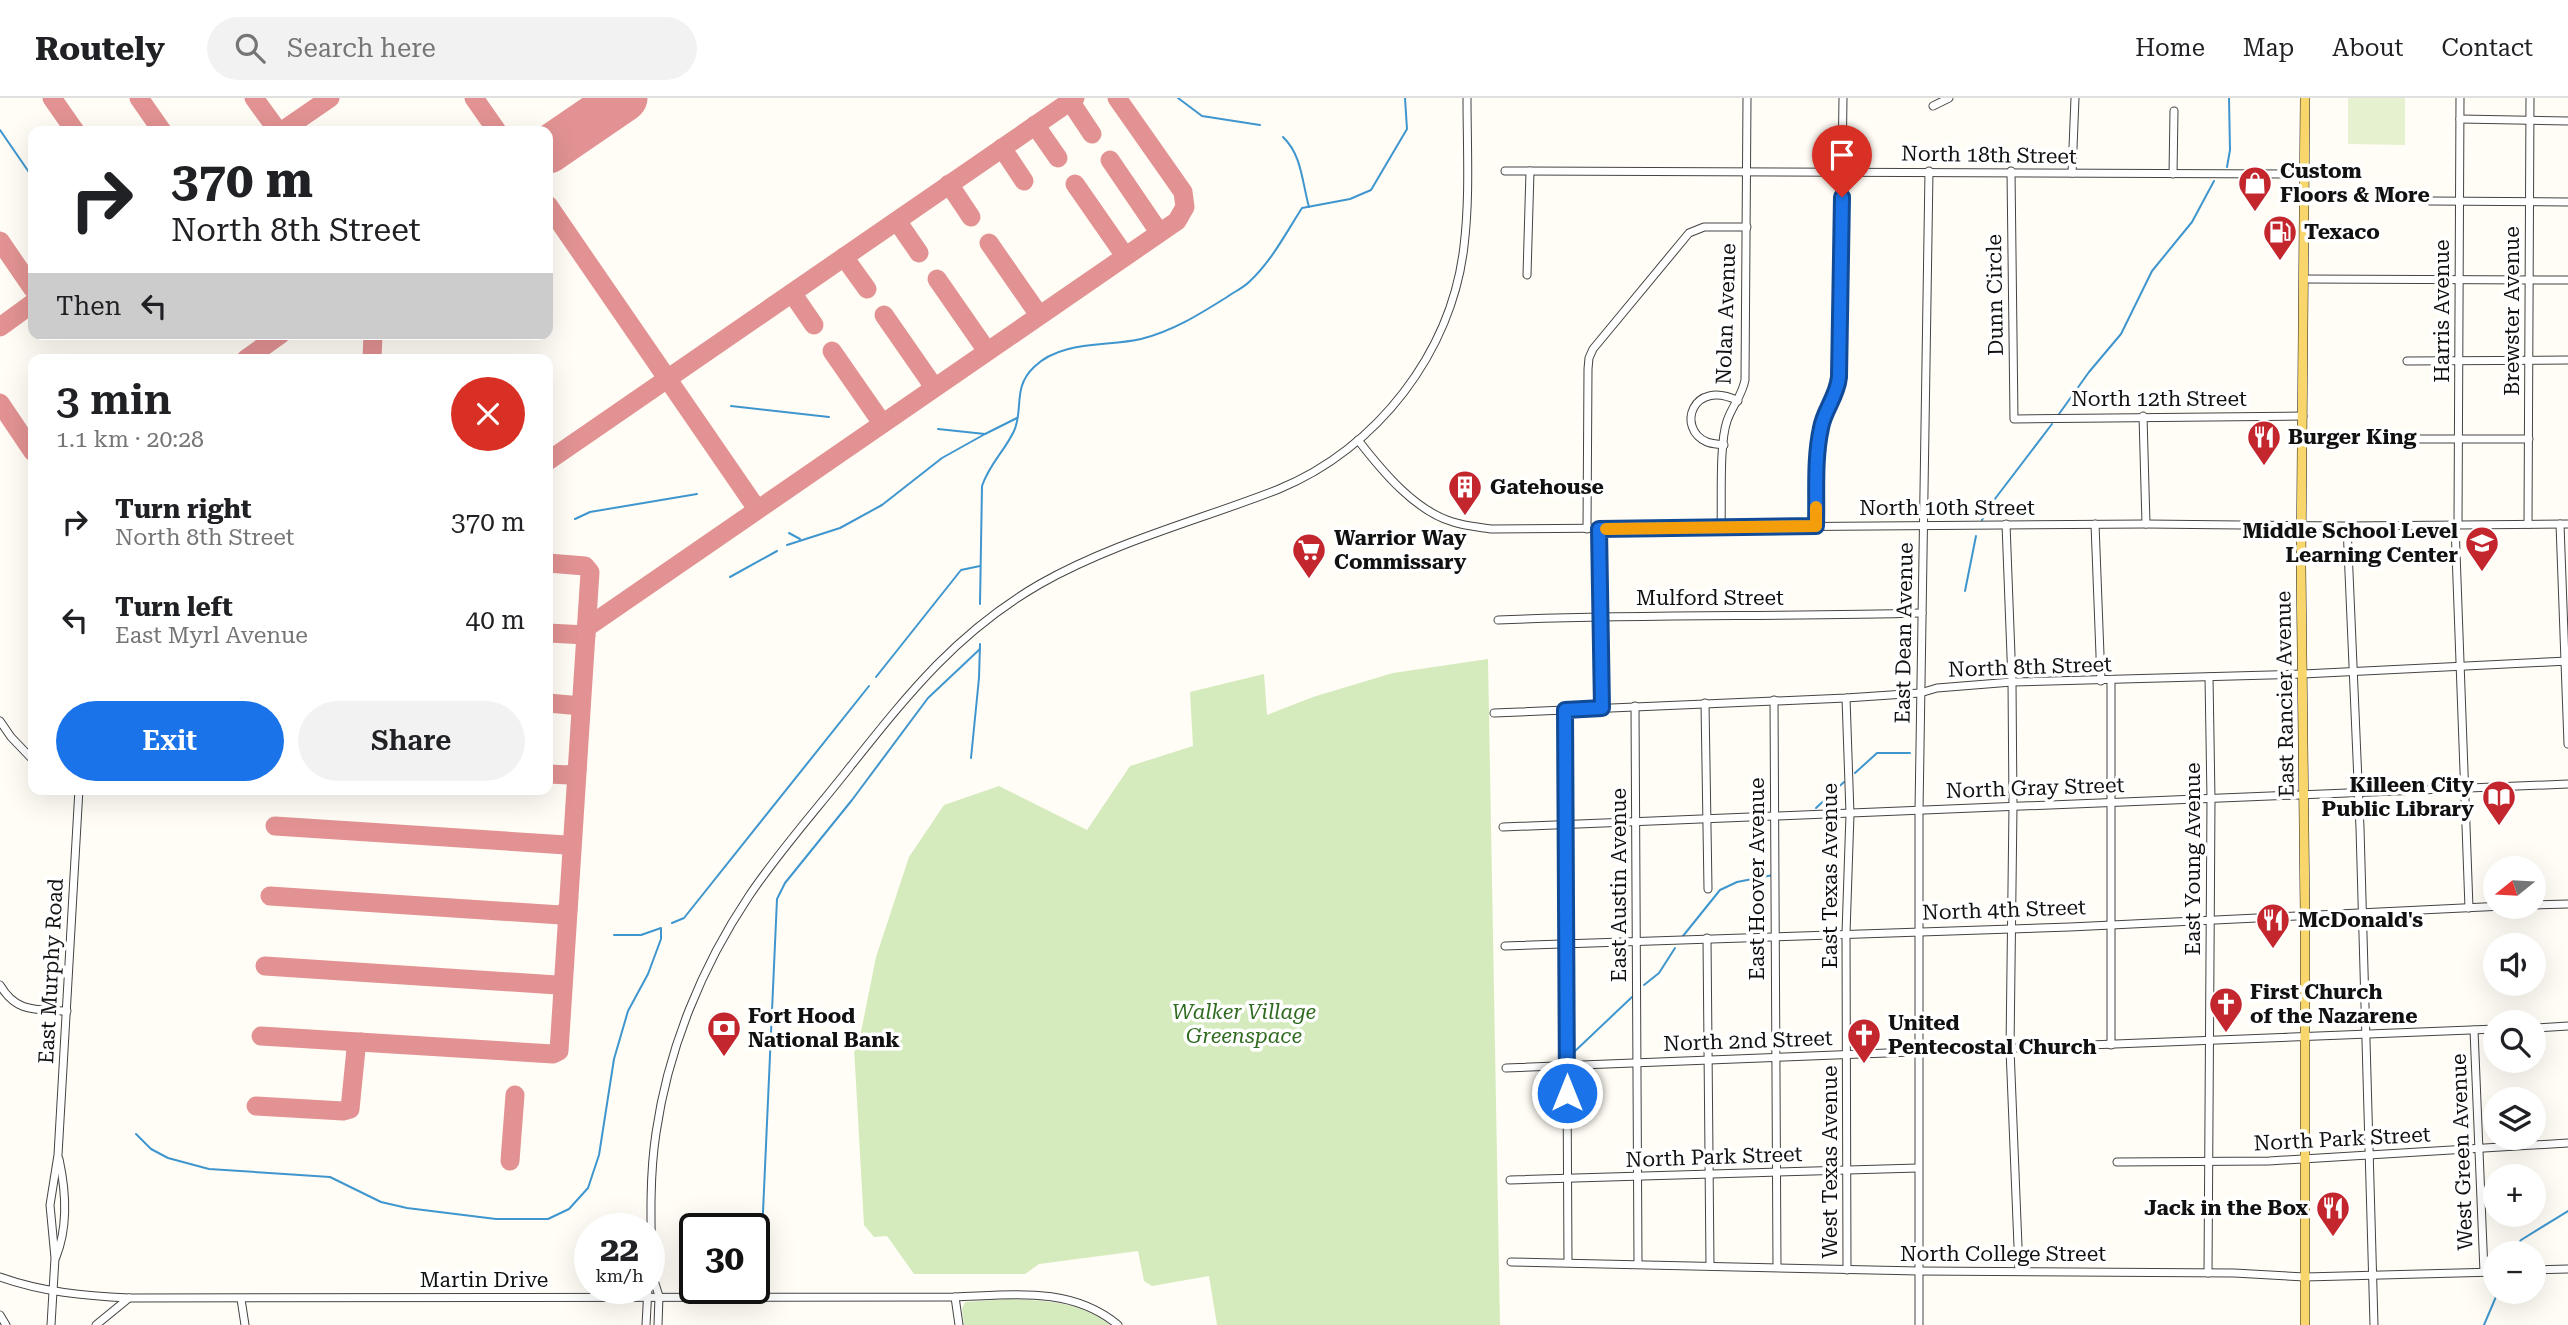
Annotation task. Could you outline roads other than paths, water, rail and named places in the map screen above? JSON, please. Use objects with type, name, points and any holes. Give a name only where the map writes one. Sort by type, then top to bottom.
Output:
[{"type":"main road","name":"East Rancier Avenue","points":[[2305,98],[2302,526],[2305,1325]]},
{"type":"street","points":[[652,1213],[652,1180],[660,1108],[677,1042],[704,975],[759,881],[904,698],[976,627],[1042,583],[1091,559],[1291,484],[1335,460],[1389,411],[1416,375],[1436,340],[1453,296],[1461,264],[1466,228],[1467,98]]},
{"type":"street","name":"Nolan Avenue","points":[[1721,527],[1726,421],[1738,401],[1745,380],[1747,98]]},
{"type":"street","points":[[1816,526],[1820,433],[1824,416],[1838,392],[1839,377],[1843,98]]},
{"type":"street","points":[[1933,106],[1949,98]]},
{"type":"street","points":[[2072,173],[2075,98]]},
{"type":"street","name":"Harris Avenue","points":[[2460,98],[2457,525],[2459,666],[2469,908]]},
{"type":"street","name":"Brewster Avenue","points":[[2528,524],[2530,98]]},
{"type":"street","points":[[2173,174],[2174,111]]},
{"type":"street","points":[[2460,119],[2568,121]]},
{"type":"street","name":"North 18th Street","points":[[1505,171],[2305,173]]},
{"type":"street","points":[[1527,275],[1530,171]]},
{"type":"street","name":"East Dean Avenue","points":[[1919,1325],[1920,693],[1929,171]]},
{"type":"street","name":"Dunn Circle","points":[[2011,171],[2014,419]]},
{"type":"street","points":[[2430,201],[2568,202]]},
{"type":"street","points":[[1587,528],[1588,369],[1593,349],[1689,233],[1704,227],[1747,227]]},
{"type":"street","points":[[2304,279],[2568,280]]},
{"type":"street","points":[[2407,361],[2568,360]]},
{"type":"street","points":[[1724,445],[1706,442],[1697,434],[1692,424],[1692,410],[1696,402],[1714,394],[1726,394],[1738,401]]},
{"type":"street","points":[[2143,416],[2146,524]]},
{"type":"street","name":"North 12th Street","points":[[2014,419],[2303,416]]},
{"type":"street","points":[[2403,439],[2529,439]]},
{"type":"street","name":"North 10th Street","points":[[1358,440],[1396,485],[1437,515],[1451,522],[1491,529],[2006,524],[2564,524]]},
{"type":"street","points":[[2006,524],[2013,806],[2010,1049],[2019,1271]]},
{"type":"street","points":[[2095,524],[2101,681]]},
{"type":"street","points":[[2564,524],[2568,744]]},
{"type":"street","points":[[2347,526],[2359,793],[2374,1325]]},
{"type":"street","points":[[1599,529],[1602,708]]},
{"type":"street","name":"Mulford Street","points":[[1497,620],[1600,616],[1782,617],[1922,612]]},
{"type":"street","name":"North 8th Street","points":[[1494,713],[1846,698],[1920,693],[1937,688],[2012,682],[2303,674],[2566,661]]},
{"type":"street","name":"East Young Avenue","points":[[2208,1273],[2211,1041],[2209,677]]},
{"type":"street","points":[[2111,681],[2111,1045]]},
{"type":"street","name":"East Texas Avenue","points":[[1846,698],[1850,814],[1846,933],[1848,1055]]},
{"type":"street","name":"East Hoover Avenue","points":[[1774,700],[1777,1267]]},
{"type":"street","points":[[1706,703],[1708,889]]},
{"type":"street","name":"East Austin Avenue","points":[[1635,706],[1638,1263]]},
{"type":"street","points":[[1565,710],[1568,1262]]},
{"type":"street","points":[[0,721],[28,755]]},
{"type":"street","name":"North Gray Street","points":[[1503,827],[2568,784]]},
{"type":"street","name":"East Murphy Road","points":[[55,1258],[50,1205],[58,1155],[79,795]]},
{"type":"street","points":[[2546,905],[2568,904]]},
{"type":"street","name":"North 4th Street","points":[[1505,946],[2483,907]]},
{"type":"street","points":[[1707,938],[1710,1266]]},
{"type":"street","points":[[0,985],[13,1003],[23,1008],[67,1011]]},
{"type":"street","points":[[2546,1027],[2568,1026]]},
{"type":"street","name":"West Green Avenue","points":[[2474,1030],[2488,1241]]},
{"type":"street","name":"North 2nd Street","points":[[1506,1068],[2483,1030]]},
{"type":"street","name":"West Texas Avenue","points":[[1847,1270],[1848,1055]]},
{"type":"street","name":"North Park Street","points":[[2117,1162],[2305,1159],[2568,1143]]},
{"type":"street","name":"East Murphy Road","points":[[55,1258],[63,1241],[65,1186],[58,1155]]},
{"type":"street","name":"North Park Street","points":[[1510,1180],[1918,1168]]},
{"type":"street","points":[[51,1325],[55,1258]]},
{"type":"street","name":"North College Street","points":[[1511,1262],[1847,1270],[2208,1273],[2305,1277],[2483,1272]]},
{"type":"street","points":[[2546,1270],[2568,1269]]},
{"type":"street","name":"Martin Drive","points":[[0,1277],[52,1291],[129,1298],[241,1299],[574,1293]]},
{"type":"street","name":"Martin Drive","points":[[665,1296],[955,1297],[1036,1294],[1059,1297],[1089,1306],[1118,1325]]},
{"type":"street","points":[[955,1297],[959,1325]]},
{"type":"street","points":[[96,1325],[129,1298]]},
{"type":"street","points":[[241,1299],[245,1325]]},
{"type":"street","points":[[646,1325],[647,1304]]},
{"type":"street","points":[[658,1325],[659,1304]]},
{"type":"street","points":[[0,1315],[6,1325]]},
{"type":"waterway","points":[[1178,98],[1202,116],[1260,125]]},
{"type":"waterway","points":[[980,604],[982,486],[1014,431],[1021,391],[1027,375],[1045,358],[1057,352],[1141,339],[1175,327],[1244,286],[1271,256],[1302,208],[1350,199],[1371,190],[1407,129],[1405,98]]},
{"type":"waterway","points":[[2227,167],[2230,150],[2229,98]]},
{"type":"waterway","points":[[0,130],[28,171]]},
{"type":"waterway","points":[[1283,137],[1298,160],[1309,207]]},
{"type":"waterway","points":[[2059,414],[2121,334],[2152,271],[2192,222],[2214,181]]},
{"type":"waterway","points":[[731,406],[829,417]]},
{"type":"waterway","points":[[938,429],[985,434],[1017,418]]},
{"type":"waterway","points":[[1982,520],[1988,508],[2052,424]]},
{"type":"waterway","points":[[787,545],[840,528],[882,505],[942,458],[985,434]]},
{"type":"waterway","points":[[575,519],[590,512],[697,494]]},
{"type":"waterway","points":[[789,533],[800,539]]},
{"type":"waterway","points":[[1965,591],[1976,536]]},
{"type":"waterway","points":[[730,577],[777,551]]},
{"type":"waterway","points":[[876,677],[961,570],[980,566]]},
{"type":"waterway","points":[[971,758],[980,644]]},
{"type":"waterway","points":[[763,1213],[777,899],[785,883],[852,800],[928,698],[980,649]]},
{"type":"waterway","points":[[672,923],[684,918],[869,686]]},
{"type":"waterway","points":[[1855,773],[1877,753],[1910,753]]},
{"type":"waterway","points":[[1816,808],[1844,782]]},
{"type":"waterway","points":[[1683,936],[1720,890],[1737,882],[1773,875]]},
{"type":"waterway","points":[[136,1134],[151,1149],[168,1158],[209,1169],[330,1177],[381,1202],[407,1208],[496,1219],[548,1219],[569,1209],[588,1188],[599,1155],[614,1059],[628,1011],[648,974],[661,939],[661,928],[641,935],[614,935]]},
{"type":"waterway","points":[[1644,985],[1659,973],[1675,948]]},
{"type":"waterway","points":[[1573,1053],[1632,997]]},
{"type":"waterway","points":[[2520,1241],[2568,1211]]},
{"type":"waterway","points":[[2484,1325],[2493,1304]]},
{"type":"place","name":"Custom Floors & More","points":[[2255,213]]},
{"type":"place","name":"Texaco","points":[[2280,262]]},
{"type":"place","name":"Burger King","points":[[2264,467]]},
{"type":"place","name":"Gatehouse","points":[[1465,517]]},
{"type":"place","name":"Middle School Level Learning Center","points":[[2482,573]]},
{"type":"place","name":"Warrior Way Commissary","points":[[1309,580]]},
{"type":"place","name":"Killeen City Public Library","points":[[2499,827]]},
{"type":"place","name":"McDonald's","points":[[2273,950]]},
{"type":"place","name":"First Church of the Nazarene","points":[[2226,1034]]},
{"type":"place","name":"Fort Hood National Bank","points":[[724,1058]]},
{"type":"place","name":"United Pentecostal Church","points":[[1864,1065]]},
{"type":"place","name":"Jack in the Box","points":[[2333,1238]]},
{"type":"park label","name":"Walker Village Greenspace","points":[[1244,1024]]}]
